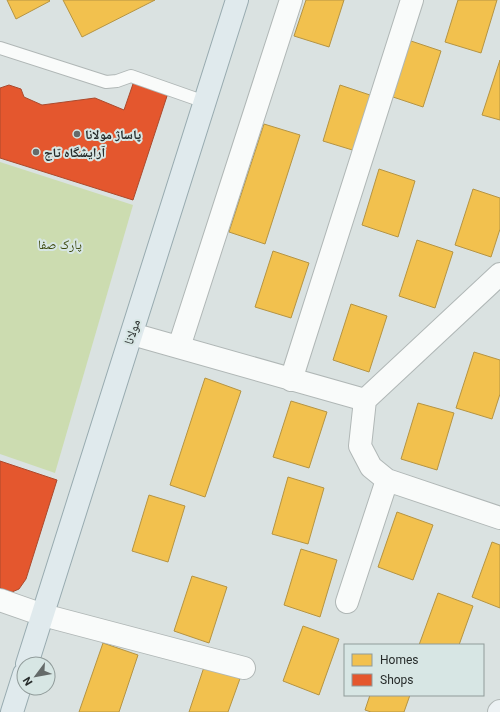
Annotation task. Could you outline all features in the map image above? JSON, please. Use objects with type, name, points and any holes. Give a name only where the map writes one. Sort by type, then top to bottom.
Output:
[{"type":"main road","name":"مولانا","points":[[30,656],[237,0]]},
{"type":"main road","points":[[12,712],[17,696]]},
{"type":"street","points":[[179,347],[291,0]]},
{"type":"street","points":[[291,380],[412,0]]},
{"type":"street","points":[[500,274],[365,400],[360,446],[372,467],[387,480],[500,518]]},
{"type":"street","points":[[132,334],[365,400]]},
{"type":"street","points":[[347,602],[387,480]]},
{"type":"street","points":[[0,600],[43,615],[244,668]]},
{"type":"lane","points":[[0,48],[106,82],[117,81],[131,76],[205,102]]},
{"type":"green space","name":"پارک صفا","points":[[0,162],[133,205],[55,473],[0,454]]},
{"type":"building: Homes","points":[[7,0],[49,0],[50,1],[16,19]]},
{"type":"building: Homes","points":[[63,0],[155,0],[82,37]]},
{"type":"building: Homes","points":[[306,0],[344,0],[329,47],[294,36]]},
{"type":"building: Homes","points":[[458,0],[497,0],[481,53],[445,42]]},
{"type":"building: Homes","points":[[405,39],[441,51],[423,107],[387,95]]},
{"type":"building: Homes","points":[[500,60],[500,120],[482,115]]},
{"type":"building: Homes","points":[[340,85],[376,97],[359,152],[323,141]]},
{"type":"building: Homes","points":[[264,124],[300,135],[265,244],[229,232]]},
{"type":"building: Homes","points":[[379,169],[415,181],[398,237],[362,225]]},
{"type":"building: Homes","points":[[473,189],[500,198],[500,229],[491,257],[455,245]]},
{"type":"building: Homes","points":[[417,240],[453,252],[435,308],[399,296]]},
{"type":"building: Homes","points":[[273,251],[309,263],[291,318],[255,307]]},
{"type":"building: Homes","points":[[351,304],[387,316],[369,372],[333,360]]},
{"type":"building: Homes","points":[[474,352],[500,360],[500,394],[492,419],[456,408]]},
{"type":"building: Homes","points":[[205,378],[241,391],[205,497],[170,485]]},
{"type":"building: Homes","points":[[291,401],[327,412],[309,468],[273,457]]},
{"type":"building: Homes","points":[[418,403],[454,413],[437,470],[401,459]]},
{"type":"building: Homes","points":[[288,477],[324,488],[308,544],[272,534]]},
{"type":"building: Homes","points":[[149,495],[185,506],[168,562],[132,551]]},
{"type":"building: Homes","points":[[397,512],[433,525],[413,580],[378,567]]},
{"type":"building: Homes","points":[[492,542],[500,545],[500,608],[472,597]]},
{"type":"building: Homes","points":[[301,549],[337,560],[320,617],[284,605]]},
{"type":"building: Homes","points":[[192,576],[227,587],[209,643],[174,631]]},
{"type":"building: Homes","points":[[438,593],[473,606],[459,644],[419,644]]},
{"type":"building: Homes","points":[[303,626],[339,639],[319,695],[283,681]]},
{"type":"building: Homes","points":[[103,643],[138,655],[119,712],[79,712]]},
{"type":"building: Homes","points":[[206,661],[242,673],[228,712],[189,712]]},
{"type":"building: Homes","points":[[370,696],[410,696],[404,712],[371,712],[365,710]]},
{"type":"building: Shops","name":"پاساژ مولانا","points":[[134,81],[168,93],[133,200],[0,158],[0,88],[9,85],[21,89],[24,97],[42,105],[95,98],[124,110]]},
{"type":"building: Shops","points":[[0,461],[57,480],[26,579],[19,589],[12,592],[0,588]]},
{"type":"place","name":"پاساژ مولانا","points":[[77,134]]},
{"type":"place","name":"آرایشگاه تاج","points":[[36,152]]}]
